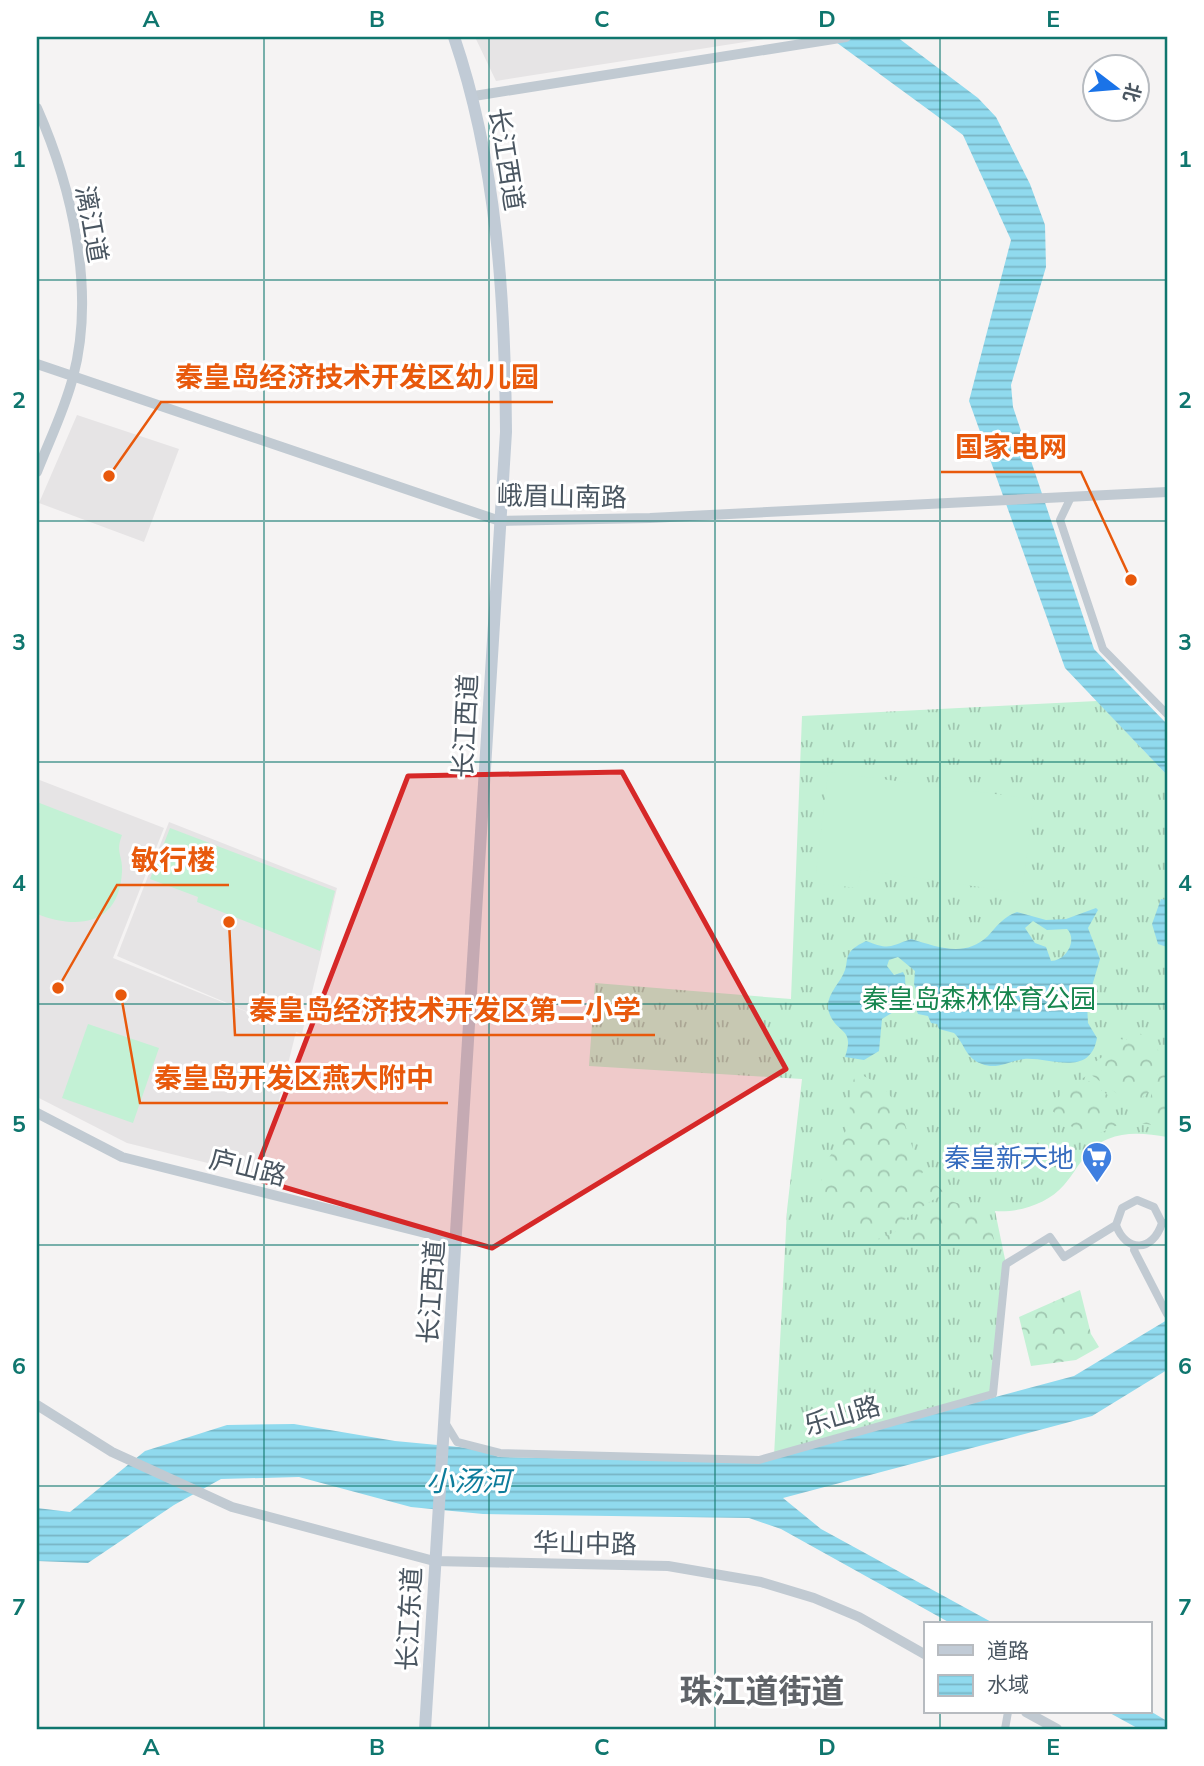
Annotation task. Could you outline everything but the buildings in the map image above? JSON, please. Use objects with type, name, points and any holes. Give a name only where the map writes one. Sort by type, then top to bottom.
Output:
[{"type":"main road","name":"长江西道","points":[[438,1512],[446,1424],[506,432],[505,317],[491,200],[474,96],[454,37]]},
{"type":"main road","name":"长江东道","points":[[425,1729],[438,1512]]},
{"type":"street","points":[[474,96],[846,37]]},
{"type":"street","name":"漓江道","points":[[37,108],[54,145],[72,207],[80,279],[80,324],[74,377],[37,472]]},
{"type":"street","name":"峨眉山南路","points":[[37,364],[500,520],[650,518],[1167,492]]},
{"type":"street","points":[[1071,497],[1060,520],[1103,649],[1167,714]]},
{"type":"street","name":"庐山路","points":[[37,1114],[122,1157],[457,1241]]},
{"type":"street","name":"乐山路","points":[[446,1424],[457,1442],[500,1453],[759,1460],[993,1394],[1006,1264],[1050,1237],[1064,1257],[1116,1225],[1122,1208],[1137,1200],[1154,1207],[1165,1223],[1153,1240],[1135,1246]]},
{"type":"street","points":[[1116,1225],[1121,1238],[1135,1246],[1149,1283],[1167,1314]]},
{"type":"street","name":"华山中路","points":[[37,1405],[111,1452],[232,1507],[435,1561],[631,1565],[709,1572],[761,1582],[814,1598],[859,1617],[924,1654]]},
{"type":"street","points":[[1030,1714],[1056,1729]]},
{"type":"highlighted area","points":[[622,772],[786,1069],[492,1248],[253,1178],[408,776]]},
{"type":"shaded area","points":[[475,37],[777,37],[496,81]]},
{"type":"shaded area","points":[[77,415],[179,449],[144,542],[39,503]]},
{"type":"shaded area","points":[[37,779],[164,828],[113,958],[257,1016],[117,956],[169,822],[337,888],[302,1034],[296,1032],[260,1176],[127,1143],[37,1097]]},
{"type":"green space","name":"秦皇岛森林体育公园","points":[[1097,701],[1167,775],[1167,1137],[1130,1134],[1108,1139],[1088,1153],[1064,1185],[1050,1197],[1023,1209],[995,1211],[1006,1264],[993,1394],[774,1456],[787,1210],[802,1079],[589,1066],[595,983],[791,999],[802,716]]},
{"type":"green space","points":[[828,772],[1034,799],[1022,893],[861,870],[857,888],[815,883]]},
{"type":"green space","points":[[37,802],[122,835],[119,846],[122,872],[119,890],[105,913],[81,922],[67,922],[37,914]]},
{"type":"green space","points":[[170,828],[335,891],[320,951],[197,902],[198,897],[150,879]]},
{"type":"green space","points":[[88,1024],[159,1048],[133,1123],[62,1098]]},
{"type":"green space","points":[[1139,1033],[1153,1041],[1159,1052],[1145,1095],[1130,1103],[1090,1074],[1083,1078],[1082,1071],[1108,1053],[1106,1036],[1125,1040]]},
{"type":"green space","points":[[1167,1060],[1167,1127],[1139,1123],[1135,1107],[1150,1099],[1161,1063]]},
{"type":"green space","points":[[856,1073],[873,1081],[895,1102],[923,1172],[918,1179],[924,1184],[930,1179],[946,1194],[929,1202],[900,1223],[886,1228],[859,1226],[847,1222],[828,1206],[823,1195],[825,1167],[846,1130]]},
{"type":"green space","points":[[1089,1081],[1113,1099],[1108,1107],[1122,1123],[1087,1139],[1050,1109],[1067,1086],[1082,1091]]},
{"type":"green space","points":[[948,1200],[987,1213],[996,1247],[880,1242],[878,1239],[905,1227]]},
{"type":"green space","points":[[1080,1290],[1091,1334],[1099,1347],[1076,1360],[1031,1366],[1019,1317]]},
{"type":"water","points":[[829,37],[897,37],[978,98],[996,117],[1030,184],[1045,225],[1046,267],[1011,385],[1013,407],[1094,649],[1167,724],[1167,775],[1065,668],[969,401],[1011,240],[963,135]]},
{"type":"water","points":[[1161,899],[1167,900],[1167,947],[1158,944],[1152,924]]},
{"type":"water","points":[[1096,908],[1098,910],[1088,928],[1100,959],[1087,1003],[1088,1023],[1097,1038],[1093,1050],[1086,1058],[1068,1063],[1024,1059],[993,1066],[976,1061],[954,1033],[939,1029],[937,1024],[931,1023],[928,1016],[918,1014],[916,1009],[920,1000],[914,984],[915,971],[898,957],[889,960],[887,966],[894,975],[903,972],[905,976],[906,1004],[882,1019],[879,1051],[864,1060],[845,1057],[848,1048],[847,1036],[833,1021],[828,1002],[843,976],[849,954],[859,945],[866,941],[889,946],[911,939],[961,949],[979,943],[1004,919],[1017,912],[1046,920],[1066,919]],"holes":[[[1033,921],[1047,930],[1067,929],[1070,934],[1069,949],[1056,960],[1051,961],[1046,947],[1035,943],[1025,928]]]},
{"type":"water","name":"小汤河","points":[[1167,1320],[1167,1370],[1092,1416],[783,1498],[821,1529],[991,1622],[948,1622],[781,1529],[749,1518],[483,1514],[411,1507],[299,1477],[221,1479],[174,1505],[88,1563],[37,1561],[37,1508],[70,1512],[145,1451],[227,1425],[294,1424],[395,1441],[480,1449],[499,1457],[751,1462],[1074,1376]]},
{"type":"water","points":[[1152,1712],[1167,1721],[1167,1729],[1139,1729],[1112,1714]]},
{"type":"place","name":"秦皇岛经济技术开发区幼儿园","points":[[109,476]]},
{"type":"place","name":"国家电网","points":[[1131,580]]},
{"type":"place","name":"秦皇岛经济技术开发区第二小学","points":[[229,922]]},
{"type":"place","name":"敏行楼","points":[[58,988]]},
{"type":"place","name":"秦皇岛开发区燕大附中","points":[[121,995]]},
{"type":"place","name":"秦皇新天地","points":[[1097,1184]]},
{"type":"district","name":"珠江道街道","points":[[762,1690]]}]
